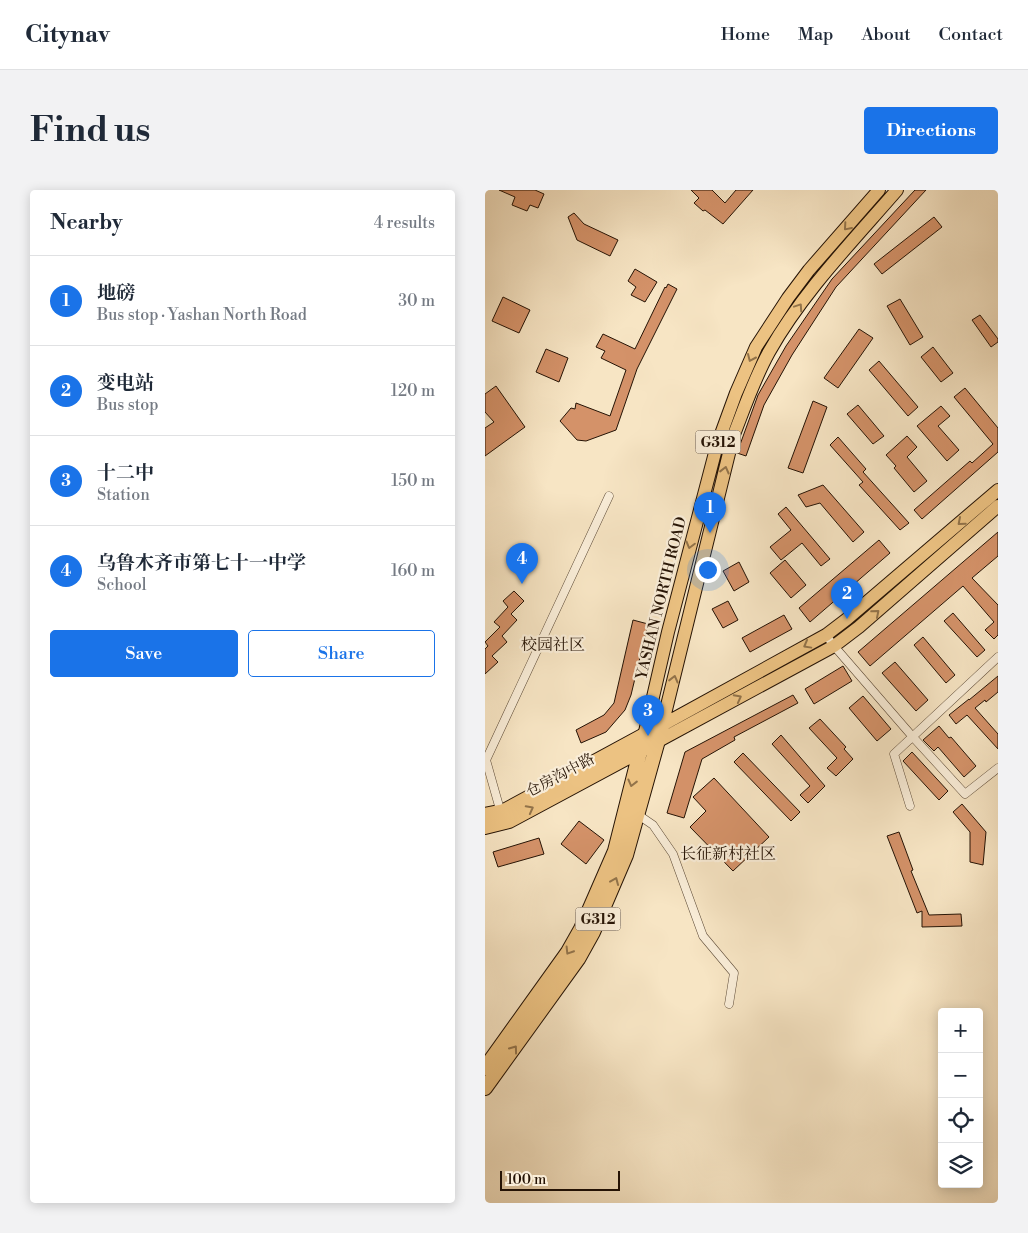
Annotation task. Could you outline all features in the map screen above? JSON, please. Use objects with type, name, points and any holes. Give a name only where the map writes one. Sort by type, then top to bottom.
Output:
[{"type":"highway","name":"G312","points":[[485,1088],[578,960],[593,932],[626,856],[637,814],[651,738]]},
{"type":"highway","name":"G312","points":[[485,1068],[568,952],[581,929],[615,851],[651,738]]},
{"type":"highway","points":[[485,827],[651,738]]},
{"type":"highway","points":[[485,815],[502,817]]},
{"type":"main road","name":"YASHAN NORTH ROAD","points":[[651,738],[668,632],[717,445],[736,393],[756,348],[789,298],[809,270],[879,190]]},
{"type":"main road","name":"YASHAN NORTH ROAD","points":[[651,738],[733,437],[750,393],[769,353],[813,285],[897,190]]},
{"type":"main road","points":[[651,738],[826,635],[998,490]]},
{"type":"main road","points":[[651,738],[834,646],[859,627],[998,506]]},
{"type":"street","points":[[502,817],[486,760],[609,496]]},
{"type":"street","points":[[826,635],[912,736],[965,794],[998,768]]},
{"type":"street","points":[[910,806],[894,754],[998,657]]},
{"type":"street","points":[[637,814],[653,825],[673,854],[703,936],[734,974],[729,1004]]},
{"type":"building","points":[[499,190],[535,190],[544,194],[538,208],[530,205],[527,211],[512,205],[515,197]]},
{"type":"building","points":[[691,190],[712,190],[725,203],[736,190],[753,190],[723,224],[694,203],[699,198]]},
{"type":"building","points":[[915,190],[926,190],[836,287],[792,355],[764,405],[746,456],[737,453],[758,395],[786,346],[832,279]]},
{"type":"building","points":[[574,213],[584,224],[618,240],[610,256],[577,240],[568,217]]},
{"type":"building","points":[[934,217],[942,227],[882,274],[874,264]]},
{"type":"building","points":[[635,269],[657,282],[645,302],[631,295],[636,287],[628,281]]},
{"type":"building","points":[[668,284],[677,289],[637,369],[616,430],[586,441],[577,440],[560,421],[571,408],[575,409],[576,403],[610,416],[626,370],[601,358],[605,351],[596,347],[603,334],[635,349]]},
{"type":"building","points":[[503,297],[530,310],[519,333],[492,321]]},
{"type":"building","points":[[900,299],[923,337],[910,345],[887,306]]},
{"type":"building","points":[[980,315],[998,339],[998,342],[991,347],[972,320]]},
{"type":"building","points":[[859,329],[873,338],[838,388],[824,378]]},
{"type":"building","points":[[933,347],[953,373],[941,382],[921,357]]},
{"type":"building","points":[[546,349],[568,358],[559,382],[536,372]]},
{"type":"building","points":[[879,361],[918,407],[908,416],[869,370]]},
{"type":"building","points":[[496,386],[525,427],[485,456],[485,428],[494,422],[485,412],[485,394]]},
{"type":"building","points":[[965,388],[998,428],[998,452],[922,519],[914,510],[970,461],[972,463],[993,444],[954,397]]},
{"type":"building","points":[[813,401],[827,407],[803,473],[788,468]]},
{"type":"building","points":[[858,405],[884,436],[873,444],[847,414]]},
{"type":"building","points":[[941,406],[950,416],[938,426],[959,450],[947,461],[917,426]]},
{"type":"building","points":[[907,436],[917,447],[907,457],[927,481],[914,492],[886,455]]},
{"type":"building","points":[[838,437],[866,469],[863,472],[909,523],[900,530],[859,485],[863,482],[830,445]]},
{"type":"building","points":[[823,485],[864,532],[853,542],[820,503],[806,507],[798,495]]},
{"type":"building","points":[[786,507],[830,559],[821,566],[802,543],[781,560],[770,547],[791,530],[778,514]]},
{"type":"building","points":[[998,532],[998,556],[972,578],[998,605],[998,635],[994,639],[985,630],[994,622],[963,586],[870,666],[858,652]]},
{"type":"building","points":[[879,540],[890,553],[810,622],[799,608]]},
{"type":"building","points":[[785,560],[806,585],[791,598],[770,573]]},
{"type":"building","points":[[739,562],[749,582],[734,591],[723,571]]},
{"type":"building","points":[[514,591],[524,601],[511,614],[517,620],[502,636],[507,642],[492,656],[498,662],[485,674],[485,649],[488,646],[485,642],[500,627],[494,622],[508,607],[503,601]]},
{"type":"building","points":[[728,601],[738,620],[723,628],[712,609]]},
{"type":"building","points":[[953,613],[985,650],[977,657],[944,621]]},
{"type":"building","points":[[784,615],[792,629],[750,652],[742,638]]},
{"type":"building","points":[[633,620],[648,624],[631,695],[625,710],[606,732],[581,743],[576,730],[604,715],[614,703]]},
{"type":"building","points":[[923,637],[955,675],[946,683],[914,645]]},
{"type":"building","points":[[895,662],[928,700],[916,711],[882,673]]},
{"type":"building","points":[[843,666],[852,681],[814,704],[805,689]]},
{"type":"building","points":[[998,676],[998,692],[975,708],[998,734],[998,749],[967,715],[956,724],[949,715]]},
{"type":"building","points":[[793,695],[798,703],[734,737],[735,740],[702,759],[684,818],[667,813],[685,752]]},
{"type":"building","points":[[863,696],[891,729],[877,741],[849,708]]},
{"type":"building","points":[[820,719],[846,747],[844,749],[853,759],[836,776],[827,768],[837,758],[809,728]]},
{"type":"building","points":[[939,726],[976,766],[964,777],[938,747],[934,751],[923,740]]},
{"type":"building","points":[[781,735],[825,786],[808,803],[800,795],[810,786],[772,744]]},
{"type":"building","points":[[912,752],[948,791],[939,800],[903,761]]},
{"type":"building","points":[[743,753],[800,812],[791,821],[734,762]]},
{"type":"building","points":[[714,778],[769,837],[733,871],[690,827],[706,811],[693,797]]},
{"type":"building","points":[[962,804],[986,832],[983,865],[970,862],[970,832],[953,812]]},
{"type":"building","points":[[579,821],[604,840],[586,864],[561,844]]},
{"type":"building","points":[[899,832],[913,870],[911,871],[929,915],[961,914],[962,926],[922,927],[922,911],[917,913],[887,836]]},
{"type":"building","points":[[539,838],[544,854],[498,867],[493,852]]},
{"type":"place","name":"地磅","points":[[710,533]]},
{"type":"place","name":"乌鲁木齐市第七十一中学","points":[[522,584]]},
{"type":"place","name":"变电站","points":[[847,619]]},
{"type":"place","name":"十二中","points":[[648,736]]},
{"type":"district","name":"校园社区","points":[[553,644]]},
{"type":"district","name":"长征新村社区","points":[[728,853]]}]
